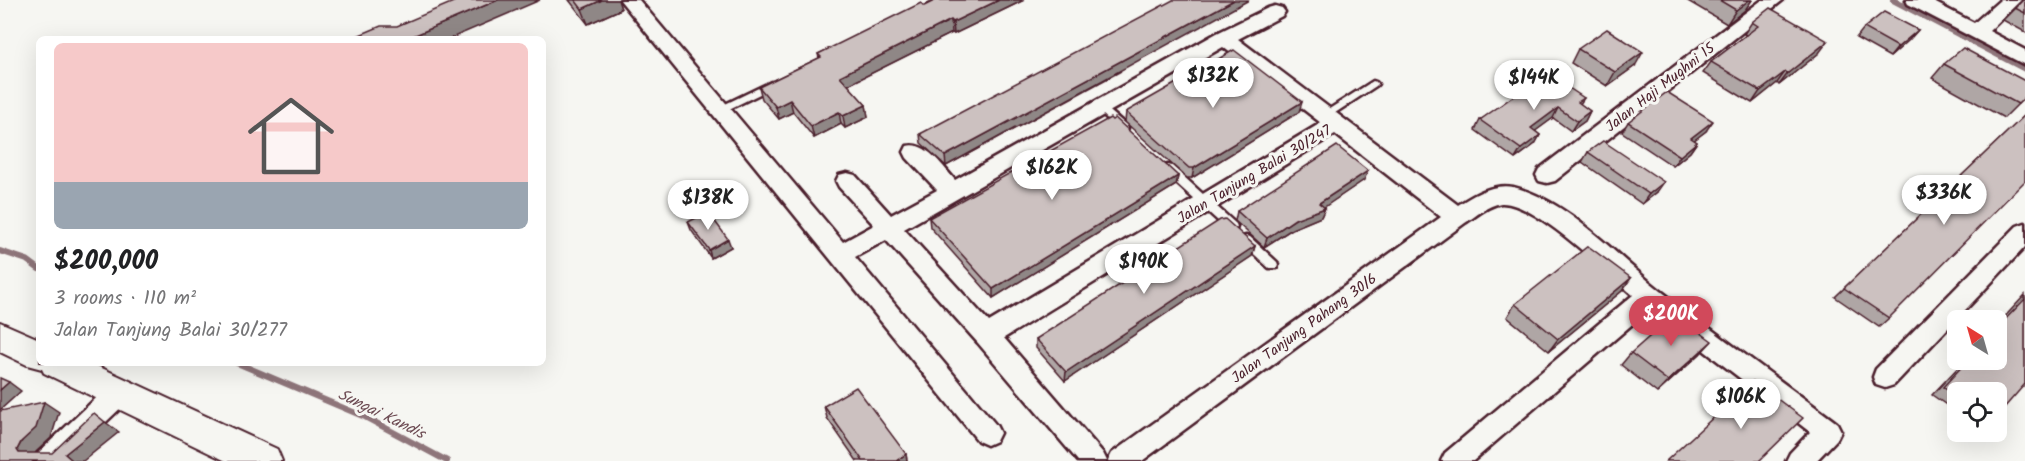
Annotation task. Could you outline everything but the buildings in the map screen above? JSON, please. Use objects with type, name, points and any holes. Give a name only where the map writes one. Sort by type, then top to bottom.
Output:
[{"type":"main road","points":[[62,366],[264,461]]},
{"type":"street","points":[[629,0],[987,433]]},
{"type":"street","name":"Jalan Haji Mughni 15","points":[[1547,175],[1774,0]]},
{"type":"street","points":[[1915,0],[2025,58]]},
{"type":"street","points":[[1975,32],[2012,0]]},
{"type":"street","points":[[840,255],[1224,38],[1275,12]]},
{"type":"street","points":[[1224,38],[1457,217]]},
{"type":"street","name":"Jalan Tanjung Balai 30/247","points":[[987,336],[1206,204],[1331,119]]},
{"type":"street","points":[[915,152],[953,192]]},
{"type":"street","points":[[847,181],[987,336],[1094,461]]},
{"type":"street","name":"Jalan Tanjung Pahang 30/6","points":[[1121,461],[1489,196],[1511,195],[1550,214],[1648,295]]},
{"type":"street","points":[[1885,377],[2025,232]]},
{"type":"street","points":[[1454,461],[1621,321],[1648,295],[1828,431],[1799,461]]},
{"type":"street","points":[[47,461],[119,393]]},
{"type":"lane","points":[[720,110],[784,78]]},
{"type":"lane","points":[[1331,119],[1373,84]]},
{"type":"lane","points":[[1101,108],[1127,132]]},
{"type":"lane","points":[[1162,164],[1273,265]]},
{"type":"waterway","points":[[1893,0],[2025,69]]},
{"type":"waterway","name":"Sungai Kandis","points":[[0,251],[27,260],[36,267]]},
{"type":"waterway","name":"Sungai Kandis","points":[[244,366],[365,417],[447,461]]}]
